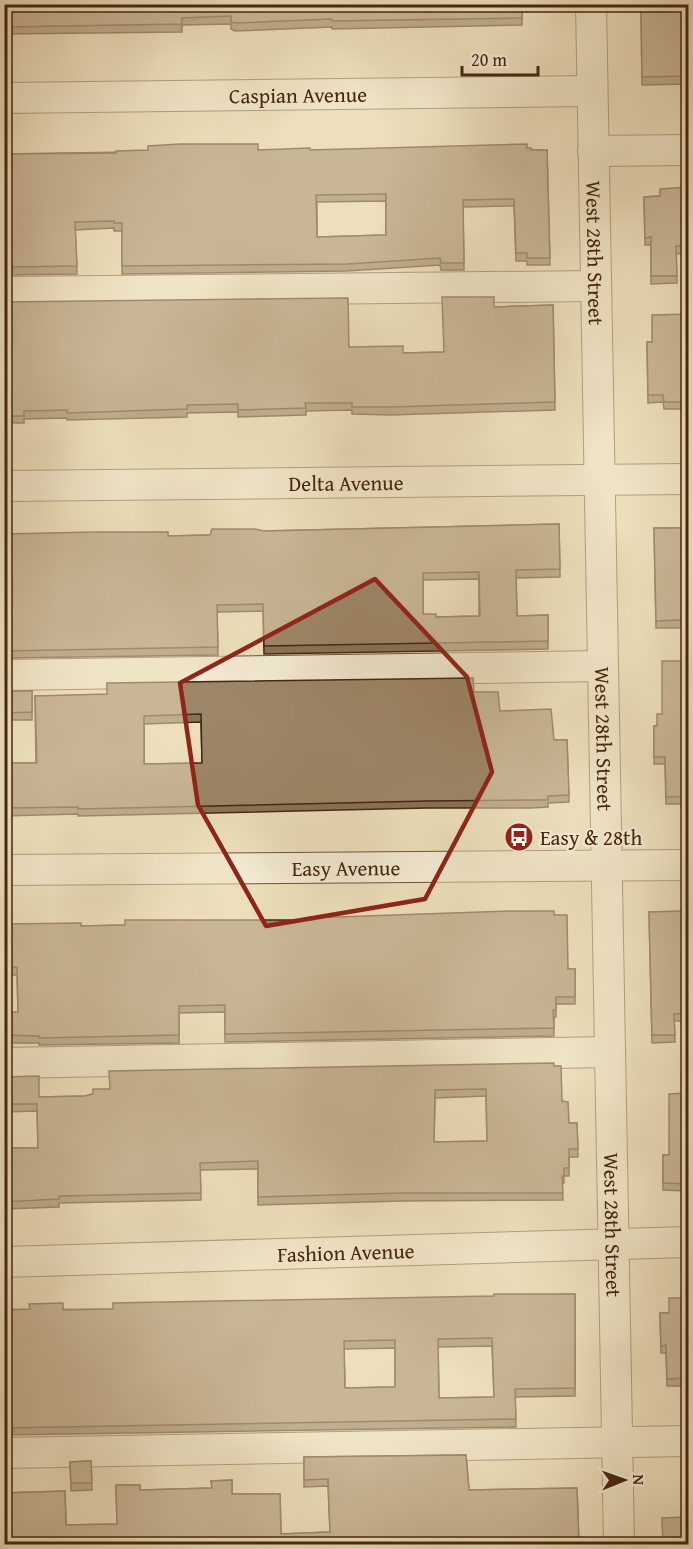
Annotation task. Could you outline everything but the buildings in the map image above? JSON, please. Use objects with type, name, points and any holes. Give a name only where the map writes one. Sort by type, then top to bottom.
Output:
[{"type":"street","name":"West 28th Street","points":[[591,4],[619,1545]]},
{"type":"street","name":"Caspian Avenue","points":[[4,98],[592,92]]},
{"type":"street","points":[[593,151],[688,150]]},
{"type":"street","points":[[4,292],[596,286]]},
{"type":"street","name":"Delta Avenue","points":[[4,486],[688,479]]},
{"type":"street","points":[[4,675],[603,666]]},
{"type":"street","name":"Easy Avenue","points":[[4,870],[688,865]]},
{"type":"street","points":[[4,1063],[610,1052]]},
{"type":"street","name":"Fashion Avenue","points":[[4,1262],[688,1242]]},
{"type":"street","points":[[4,1453],[688,1441]]},
{"type":"highlighted area","points":[[375,579],[467,677],[492,772],[425,899],[266,926],[198,805],[180,683]]},
{"type":"place","name":"Easy & 28th","points":[[519,837]]}]
